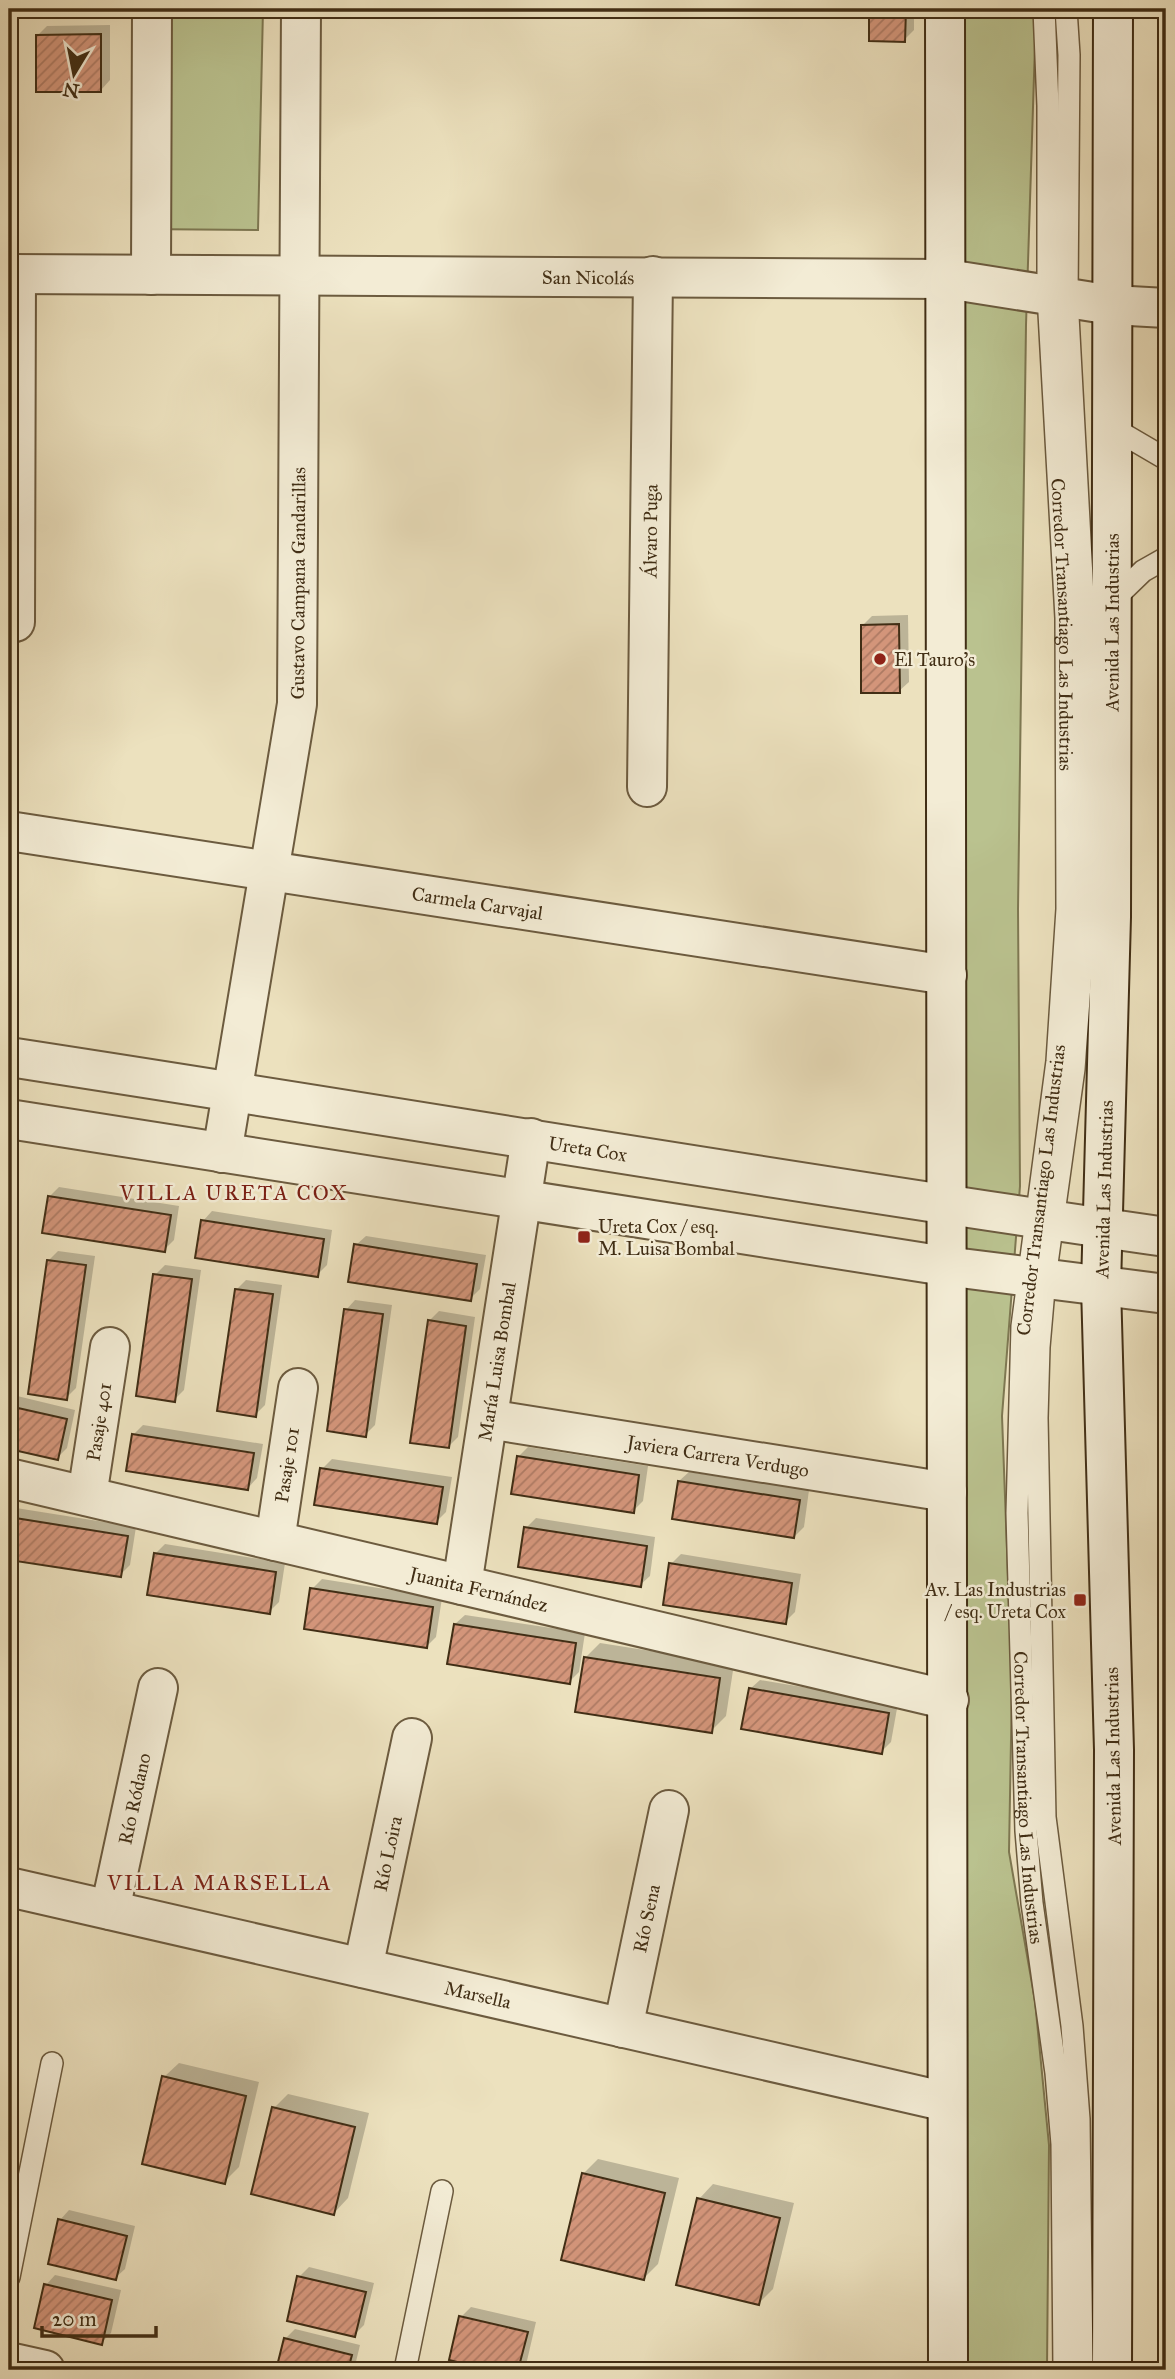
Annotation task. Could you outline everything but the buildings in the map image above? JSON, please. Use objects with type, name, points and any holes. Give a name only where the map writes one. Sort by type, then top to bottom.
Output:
[{"type":"street","points":[[151,275],[152,9]]},
{"type":"street","name":"Gustavo Campana Gandarillas","points":[[222,1153],[297,704],[301,9]]},
{"type":"street","points":[[945,9],[948,2370]]},
{"type":"street","name":"Avenida Las Industrias","points":[[1112,2370],[1114,1750],[1101,1286],[1111,930],[1113,9]]},
{"type":"street","points":[[12,274],[15,622]]},
{"type":"street","name":"San Nicolás","points":[[12,274],[947,279],[1164,313]]},
{"type":"street","name":"Álvaro Puga","points":[[647,787],[653,276]]},
{"type":"street","name":"Carmela Carvajal","points":[[9,831],[947,975]]},
{"type":"street","name":"Ureta Cox","points":[[9,1057],[531,1138],[945,1207],[1166,1237]]},
{"type":"street","points":[[9,1119],[945,1266],[1166,1294]]},
{"type":"street","name":"María Luisa Bombal","points":[[462,1585],[531,1138]]},
{"type":"street","name":"Pasaje 401","points":[[87,1496],[110,1347]]},
{"type":"street","name":"Pasaje 101","points":[[275,1541],[298,1388]]},
{"type":"street","name":"Javiera Carrera Verdugo","points":[[488,1419],[947,1492]]},
{"type":"street","name":"Juanita Fernández","points":[[9,1478],[949,1700]]},
{"type":"street","name":"Río Ródano","points":[[110,1910],[158,1688]]},
{"type":"street","name":"Río Loira","points":[[363,1968],[412,1738]]},
{"type":"street","name":"Río Sena","points":[[622,2028],[668,1810]]},
{"type":"street","name":"Marsella","points":[[9,1887],[947,2102]]},
{"type":"street","points":[[9,2362],[45,2370]]},
{"type":"lane","name":"Corredor Transantiago Las Industrias","points":[[1044,9],[1057,296],[1084,615],[1085,915],[1074,1069],[1043,1219],[1018,1411],[1017,1500],[1026,1831],[1032,1903],[1056,2073],[1062,2144],[1064,2370]]},
{"type":"lane","name":"Corredor Transantiago Las Industrias","points":[[1057,296],[1069,55],[1066,9]]},
{"type":"lane","points":[[1113,428],[1166,459]]},
{"type":"lane","points":[[1113,600],[1143,571],[1166,558]]},
{"type":"lane","name":"Corredor Transantiago Las Industrias","points":[[1036,1277],[1042,1764],[1048,1860],[1072,2026],[1079,2119],[1082,2370]]},
{"type":"lane","points":[[9,2277],[52,2063]]},
{"type":"lane","points":[[405,2370],[442,2191]]},
{"type":"green space","points":[[140,9],[263,9],[258,230],[138,229]]},
{"type":"green space","points":[[963,9],[1035,9],[1036,14],[1026,325],[1018,909],[1020,1186],[1002,1416],[1012,1684],[1009,1852],[1035,2001],[1049,2145],[1047,2370],[966,2370]]},
{"type":"place","name":"El Tauro's","points":[[880,659]]},
{"type":"place","name":"Ureta Cox / esq. M. Luisa Bombal","points":[[584,1237]]},
{"type":"place","name":"Av. Las Industrias / esq. Ureta Cox","points":[[1080,1600]]},
{"type":"district","name":"VILLA URETA COX","points":[[234,1193]]},
{"type":"district","name":"VILLA MARSELLA","points":[[220,1883]]}]
